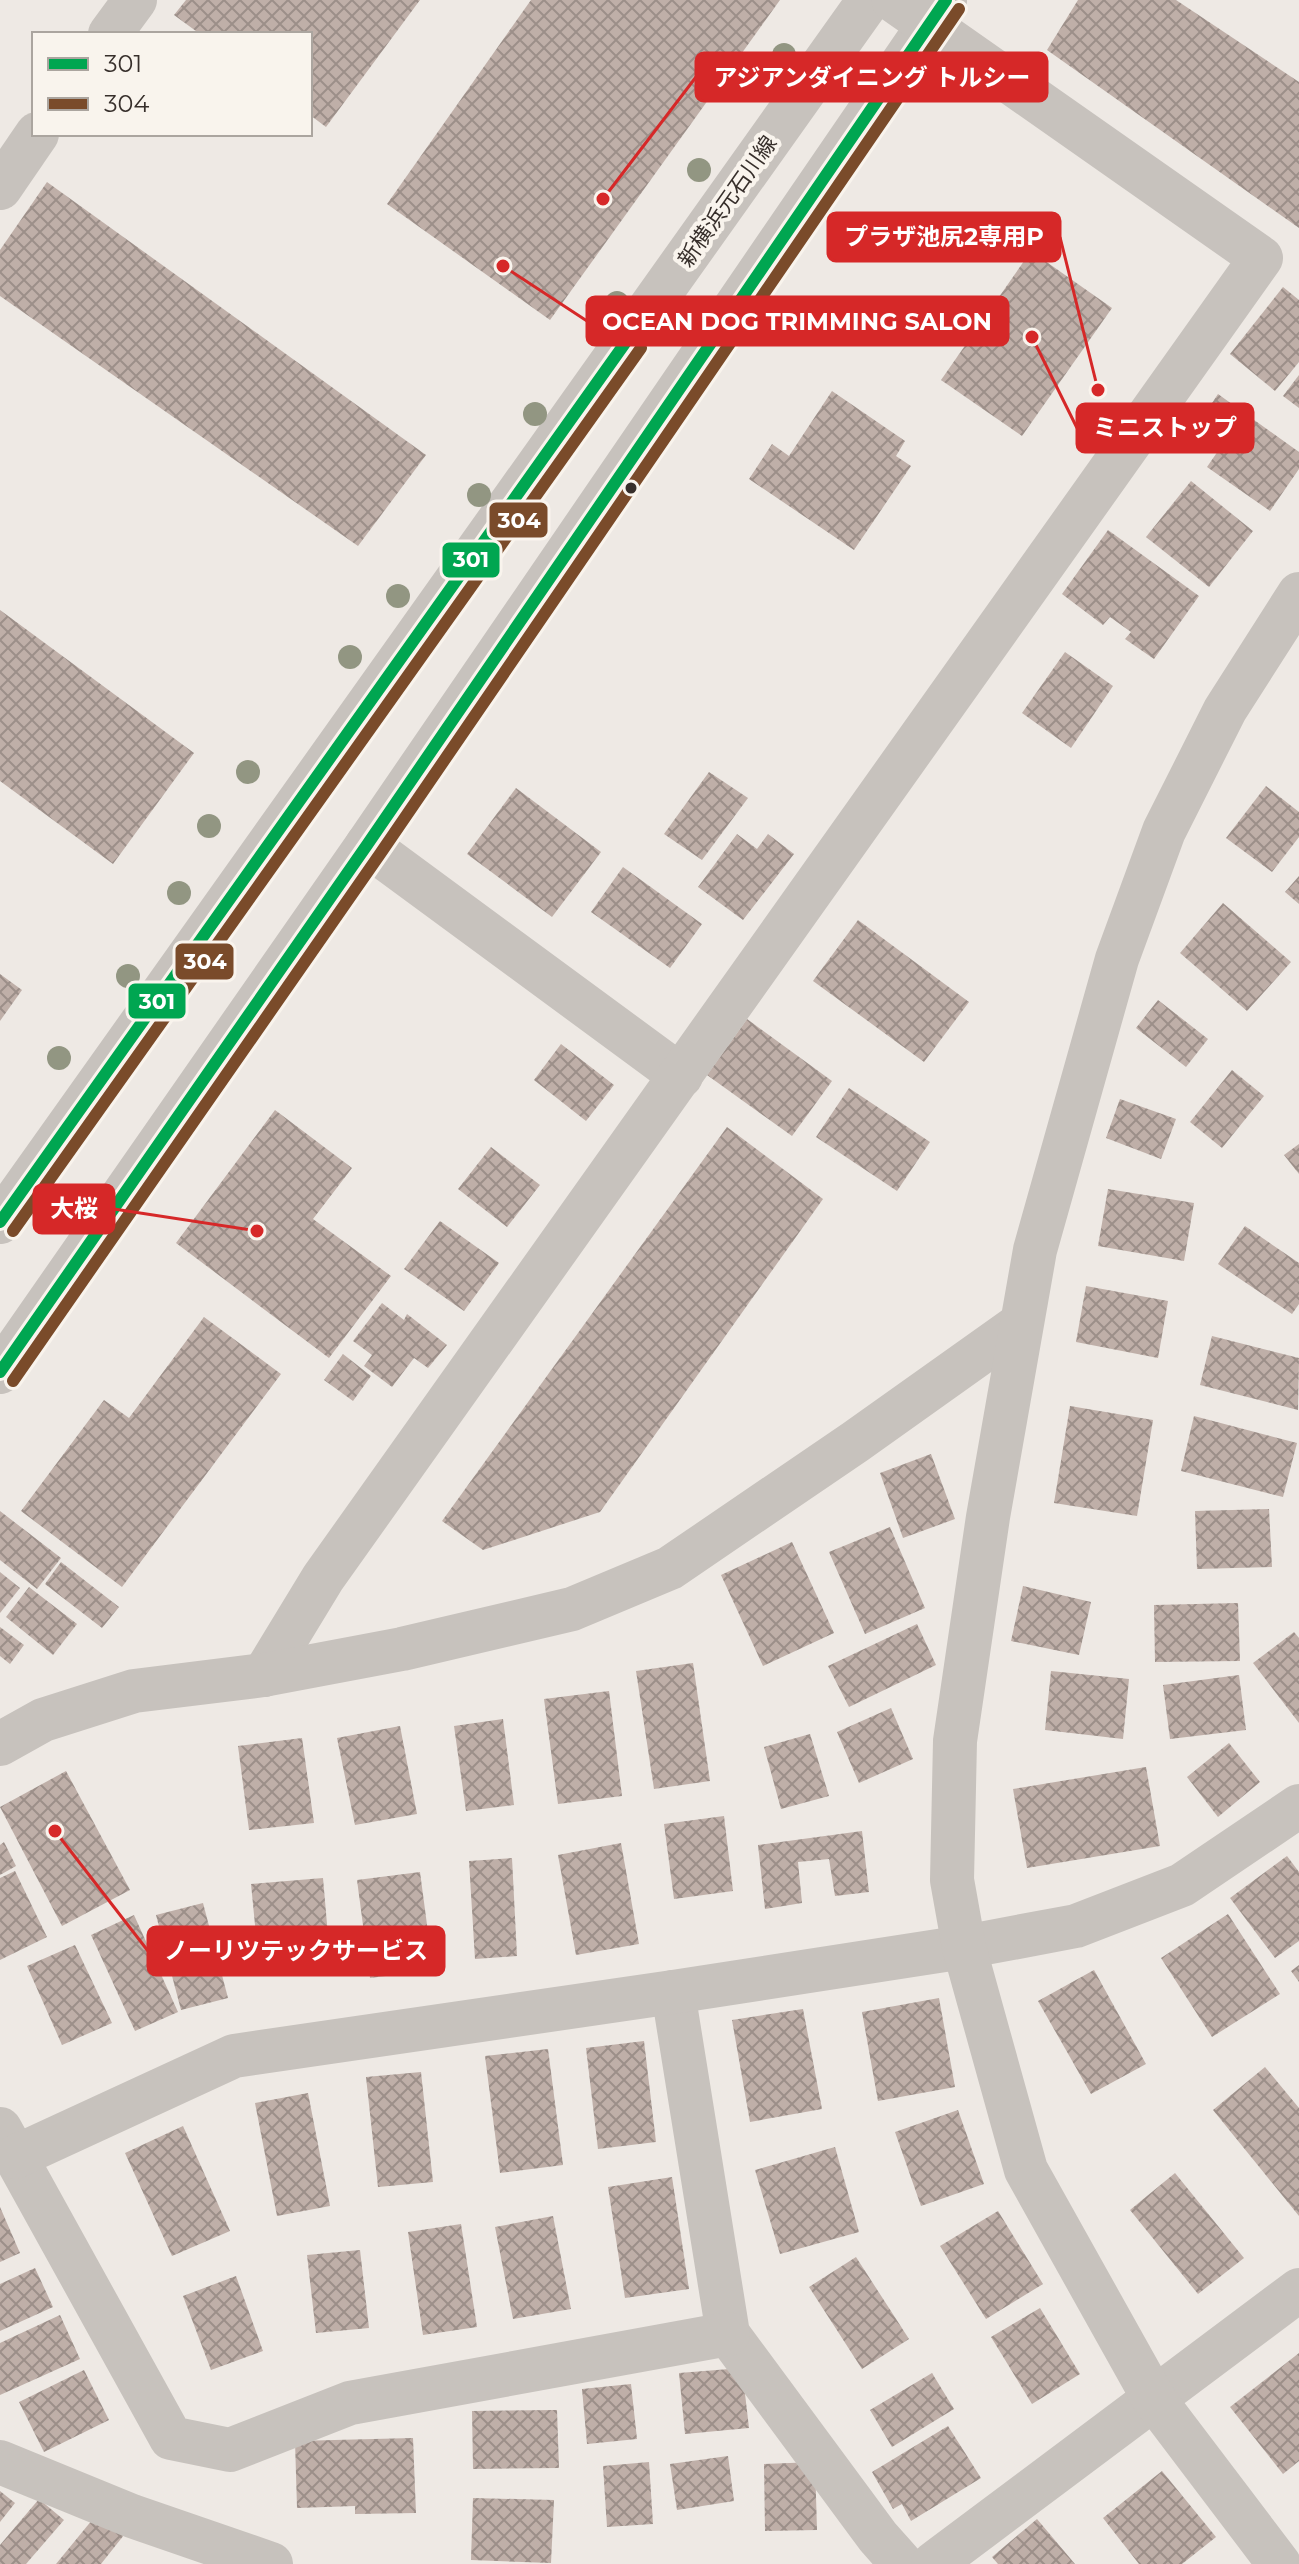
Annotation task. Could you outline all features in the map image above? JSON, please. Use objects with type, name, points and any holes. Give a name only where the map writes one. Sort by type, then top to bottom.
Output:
[{"type":"street","points":[[111,32],[135,0]]},
{"type":"street","name":"新横浜元石川線","points":[[0,1222],[869,0]]},
{"type":"street","points":[[264,1675],[323,1578],[1261,258],[937,12],[893,0]]},
{"type":"street","points":[[0,1372],[367,845],[937,12]]},
{"type":"street","points":[[0,188],[36,136]]},
{"type":"street","points":[[1279,2564],[1154,2399],[1026,2170],[964,1947],[952,1880],[955,1741],[1035,1250],[1117,959],[1164,831],[1225,710],[1299,594]]},
{"type":"street","points":[[367,845],[681,1076]]},
{"type":"street","points":[[0,1744],[43,1720],[134,1691],[264,1675],[402,1649],[572,1609],[670,1568],[1021,1324]]},
{"type":"street","points":[[728,2334],[350,2403],[230,2450],[171,2438],[7,2143],[234,2056],[673,1992],[964,1947],[1076,1926],[1182,1885],[1299,1806]]},
{"type":"street","points":[[673,1992],[728,2334],[878,2537],[902,2564]]},
{"type":"street","points":[[933,2564],[1299,2290]]},
{"type":"street","points":[[0,2462],[132,2516],[271,2564]]},
{"type":"building","points":[[186,0],[420,0],[326,127],[312,116],[312,32],[197,32],[174,15]]},
{"type":"building","points":[[531,0],[780,0],[550,320],[387,204]]},
{"type":"building","points":[[1078,0],[1176,0],[1299,82],[1299,228],[1047,50]]},
{"type":"building","points":[[47,182],[426,455],[358,546],[0,296],[0,250]]},
{"type":"building","points":[[1031,251],[1112,308],[1022,436],[941,380]]},
{"type":"building","points":[[1283,287],[1299,300],[1299,362],[1275,391],[1230,354]]},
{"type":"building","points":[[1299,375],[1299,408],[1283,396]]},
{"type":"building","points":[[832,391],[905,441],[896,456],[911,466],[854,550],[749,479],[772,444],[789,456]]},
{"type":"building","points":[[1218,394],[1299,452],[1299,469],[1270,511],[1207,467],[1218,451],[1192,433]]},
{"type":"building","points":[[1191,481],[1253,531],[1209,587],[1146,537]]},
{"type":"building","points":[[1108,530],[1199,596],[1154,659],[1125,639],[1131,632],[1110,617],[1103,625],[1062,594]]},
{"type":"building","points":[[0,610],[194,753],[113,864],[0,781]]},
{"type":"building","points":[[1065,652],[1113,686],[1071,748],[1022,713]]},
{"type":"building","points":[[709,772],[748,798],[702,860],[664,834]]},
{"type":"building","points":[[1266,786],[1299,812],[1299,837],[1272,872],[1226,838]]},
{"type":"building","points":[[516,788],[601,852],[552,917],[467,854]]},
{"type":"building","points":[[737,834],[757,849],[768,834],[794,854],[743,920],[698,887]]},
{"type":"building","points":[[623,867],[702,924],[670,968],[591,912]]},
{"type":"building","points":[[1299,876],[1299,904],[1285,892]]},
{"type":"building","points":[[1223,903],[1291,962],[1247,1011],[1180,953]]},
{"type":"building","points":[[858,920],[969,1002],[924,1062],[813,981]]},
{"type":"building","points":[[0,974],[22,990],[0,1021]]},
{"type":"building","points":[[1158,1000],[1208,1039],[1186,1067],[1136,1028]]},
{"type":"building","points":[[747,1019],[832,1081],[792,1136],[707,1075]]},
{"type":"building","points":[[561,1044],[614,1085],[586,1121],[534,1080]]},
{"type":"building","points":[[1232,1070],[1264,1096],[1222,1148],[1190,1122]]},
{"type":"building","points":[[849,1088],[930,1142],[897,1191],[816,1137]]},
{"type":"building","points":[[1120,1099],[1176,1119],[1161,1159],[1106,1138]]},
{"type":"building","points":[[275,1110],[352,1168],[313,1219],[391,1276],[329,1358],[176,1243]]},
{"type":"building","points":[[727,1127],[823,1199],[600,1512],[483,1550],[442,1521]]},
{"type":"building","points":[[1299,1144],[1299,1174],[1284,1155]]},
{"type":"building","points":[[491,1147],[540,1185],[507,1227],[458,1189]]},
{"type":"building","points":[[1108,1189],[1194,1203],[1184,1261],[1098,1246]]},
{"type":"building","points":[[440,1221],[499,1263],[464,1311],[404,1269]]},
{"type":"building","points":[[1245,1226],[1299,1263],[1299,1304],[1292,1314],[1218,1264]]},
{"type":"building","points":[[1086,1286],[1168,1301],[1158,1358],[1076,1342]]},
{"type":"building","points":[[382,1303],[404,1320],[407,1314],[447,1345],[428,1368],[414,1358],[392,1387],[364,1366],[372,1355],[353,1341]]},
{"type":"building","points":[[204,1317],[281,1374],[122,1587],[21,1511],[104,1400],[129,1418]]},
{"type":"building","points":[[1212,1336],[1299,1358],[1298,1410],[1200,1385]]},
{"type":"building","points":[[343,1354],[371,1376],[353,1401],[324,1380]]},
{"type":"building","points":[[1070,1406],[1153,1420],[1137,1516],[1054,1503]]},
{"type":"building","points":[[1194,1416],[1297,1443],[1283,1497],[1181,1471]]},
{"type":"building","points":[[931,1454],[955,1519],[903,1538],[880,1473]]},
{"type":"building","points":[[1269,1509],[1272,1567],[1197,1569],[1195,1511]]},
{"type":"building","points":[[0,1511],[61,1558],[37,1589],[0,1560]]},
{"type":"building","points":[[890,1527],[925,1608],[865,1634],[829,1552]]},
{"type":"building","points":[[792,1542],[834,1633],[763,1666],[721,1575]]},
{"type":"building","points":[[61,1562],[119,1607],[102,1628],[45,1584]]},
{"type":"building","points":[[0,1572],[20,1588],[0,1613]]},
{"type":"building","points":[[1023,1586],[1091,1602],[1079,1655],[1011,1641]]},
{"type":"building","points":[[29,1587],[77,1624],[53,1655],[6,1617]]},
{"type":"building","points":[[1238,1603],[1240,1661],[1155,1662],[1154,1605]]},
{"type":"building","points":[[917,1624],[936,1665],[849,1707],[828,1666]]},
{"type":"building","points":[[0,1627],[24,1645],[10,1664],[0,1656]]},
{"type":"building","points":[[1294,1632],[1299,1638],[1299,1723],[1253,1663]]},
{"type":"building","points":[[693,1663],[710,1781],[654,1789],[636,1671]]},
{"type":"building","points":[[1051,1671],[1129,1679],[1123,1739],[1045,1730]]},
{"type":"building","points":[[1239,1675],[1246,1730],[1170,1739],[1163,1685]]},
{"type":"building","points":[[609,1691],[622,1796],[558,1804],[544,1699]]},
{"type":"building","points":[[891,1708],[913,1759],[859,1783],[837,1732]]},
{"type":"building","points":[[503,1719],[514,1805],[466,1811],[454,1726]]},
{"type":"building","points":[[400,1726],[417,1814],[355,1825],[337,1738]]},
{"type":"building","points":[[810,1734],[829,1796],[781,1809],[764,1747]]},
{"type":"building","points":[[302,1738],[314,1823],[249,1830],[238,1746]]},
{"type":"building","points":[[1229,1743],[1260,1782],[1218,1817],[1187,1777]]},
{"type":"building","points":[[1146,1767],[1160,1846],[1027,1868],[1013,1789]]},
{"type":"building","points":[[66,1771],[130,1890],[62,1926],[0,1807]]},
{"type":"building","points":[[724,1816],[733,1891],[674,1899],[664,1824]]},
{"type":"building","points":[[862,1831],[869,1892],[835,1896],[829,1859],[798,1862],[802,1903],[765,1909],[758,1845]]},
{"type":"building","points":[[4,1842],[16,1866],[0,1875],[0,1845]]},
{"type":"building","points":[[621,1843],[639,1944],[576,1955],[558,1855]]},
{"type":"building","points":[[1287,1856],[1299,1872],[1299,1941],[1275,1958],[1230,1898]]},
{"type":"building","points":[[512,1858],[517,1956],[475,1959],[469,1861]]},
{"type":"building","points":[[15,1871],[47,1937],[0,1960],[0,1878]]},
{"type":"building","points":[[420,1872],[433,1970],[370,1978],[357,1880]]},
{"type":"building","points":[[323,1878],[331,1970],[260,1976],[251,1884]]},
{"type":"building","points":[[203,1903],[228,1998],[181,2010],[156,1915]]},
{"type":"building","points":[[1228,1914],[1280,1994],[1212,2037],[1161,1958]]},
{"type":"building","points":[[134,1915],[178,2012],[135,2031],[91,1935]]},
{"type":"building","points":[[75,1945],[112,2023],[62,2045],[27,1966]]},
{"type":"building","points":[[1299,1965],[1299,1982],[1291,1971]]},
{"type":"building","points":[[1094,1970],[1146,2064],[1091,2094],[1038,2001]]},
{"type":"building","points":[[939,1998],[955,2087],[878,2101],[862,2012]]},
{"type":"building","points":[[803,2009],[822,2109],[750,2122],[732,2020]]},
{"type":"building","points":[[644,2041],[656,2142],[598,2149],[586,2048]]},
{"type":"building","points":[[548,2049],[563,2165],[500,2173],[485,2056]]},
{"type":"building","points":[[1265,2067],[1299,2108],[1299,2216],[1213,2110]]},
{"type":"building","points":[[421,2072],[433,2182],[378,2187],[366,2077]]},
{"type":"building","points":[[308,2093],[330,2206],[277,2216],[255,2103]]},
{"type":"building","points":[[958,2110],[984,2184],[921,2206],[895,2132]]},
{"type":"building","points":[[183,2126],[230,2231],[172,2256],[125,2153]]},
{"type":"building","points":[[835,2147],[859,2232],[780,2254],[755,2170]]},
{"type":"building","points":[[1175,2173],[1244,2258],[1198,2294],[1130,2210]]},
{"type":"building","points":[[672,2177],[689,2289],[625,2298],[608,2187]]},
{"type":"building","points":[[0,2207],[20,2253],[0,2262]]},
{"type":"building","points":[[998,2211],[1043,2284],[986,2319],[940,2246]]},
{"type":"building","points":[[553,2216],[571,2309],[513,2319],[495,2227]]},
{"type":"building","points":[[461,2224],[477,2327],[423,2335],[408,2232]]},
{"type":"building","points":[[360,2250],[369,2328],[316,2333],[307,2255]]},
{"type":"building","points":[[856,2257],[909,2339],[862,2369],[809,2287]]},
{"type":"building","points":[[35,2268],[53,2307],[0,2331],[0,2284]]},
{"type":"building","points":[[236,2276],[263,2351],[211,2370],[183,2296]]},
{"type":"building","points":[[1040,2308],[1080,2374],[1032,2404],[991,2337]]},
{"type":"building","points":[[60,2315],[80,2359],[0,2395],[0,2343]]},
{"type":"building","points":[[1299,2353],[1299,2461],[1283,2474],[1230,2407]]},
{"type":"building","points":[[742,2368],[749,2428],[685,2434],[679,2373]]},
{"type":"building","points":[[84,2370],[109,2420],[44,2452],[19,2402]]},
{"type":"building","points":[[932,2373],[954,2409],[892,2447],[870,2410]]},
{"type":"building","points":[[631,2384],[637,2439],[587,2444],[582,2389]]},
{"type":"building","points":[[557,2410],[559,2468],[473,2469],[472,2411]]},
{"type":"building","points":[[948,2426],[981,2478],[911,2521],[902,2504],[893,2509],[872,2472]]},
{"type":"building","points":[[413,2438],[416,2513],[355,2514],[355,2506],[297,2508],[295,2441]]},
{"type":"building","points":[[728,2456],[734,2501],[677,2510],[670,2464]]},
{"type":"building","points":[[649,2462],[653,2524],[607,2527],[603,2466]]},
{"type":"building","points":[[815,2462],[817,2530],[765,2531],[764,2464]]},
{"type":"building","points":[[1162,2471],[1216,2537],[1182,2564],[1139,2564],[1103,2518]]},
{"type":"building","points":[[0,2491],[15,2503],[0,2522]]},
{"type":"building","points":[[473,2498],[554,2500],[551,2563],[471,2560]]},
{"type":"building","points":[[39,2499],[64,2520],[26,2564],[0,2564],[0,2545]]},
{"type":"building","points":[[97,2514],[124,2535],[101,2564],[56,2564]]},
{"type":"building","points":[[1037,2519],[1075,2564],[998,2564],[992,2557]]},
{"type":"transit line","name":"301","points":[[0,1372],[367,845],[946,0]]},
{"type":"transit line","name":"304","points":[[13,1381],[380,854],[959,9]]},
{"type":"transit line","name":"301","points":[[0,1222],[628,339]]},
{"type":"transit line","name":"304","points":[[13,1231],[641,348]]},
{"type":"place","name":"アジアンダイニング トルシー","points":[[603,199]]},
{"type":"place","name":"OCEAN DOG TRIMMING SALON","points":[[503,266]]},
{"type":"place","name":"ミニストップ","points":[[1032,337]]},
{"type":"place","name":"プラザ池尻2専用P","points":[[1098,390]]},
{"type":"place","name":"大桜","points":[[257,1231]]},
{"type":"place","name":"ノーリツテックサービス","points":[[55,1831]]}]
